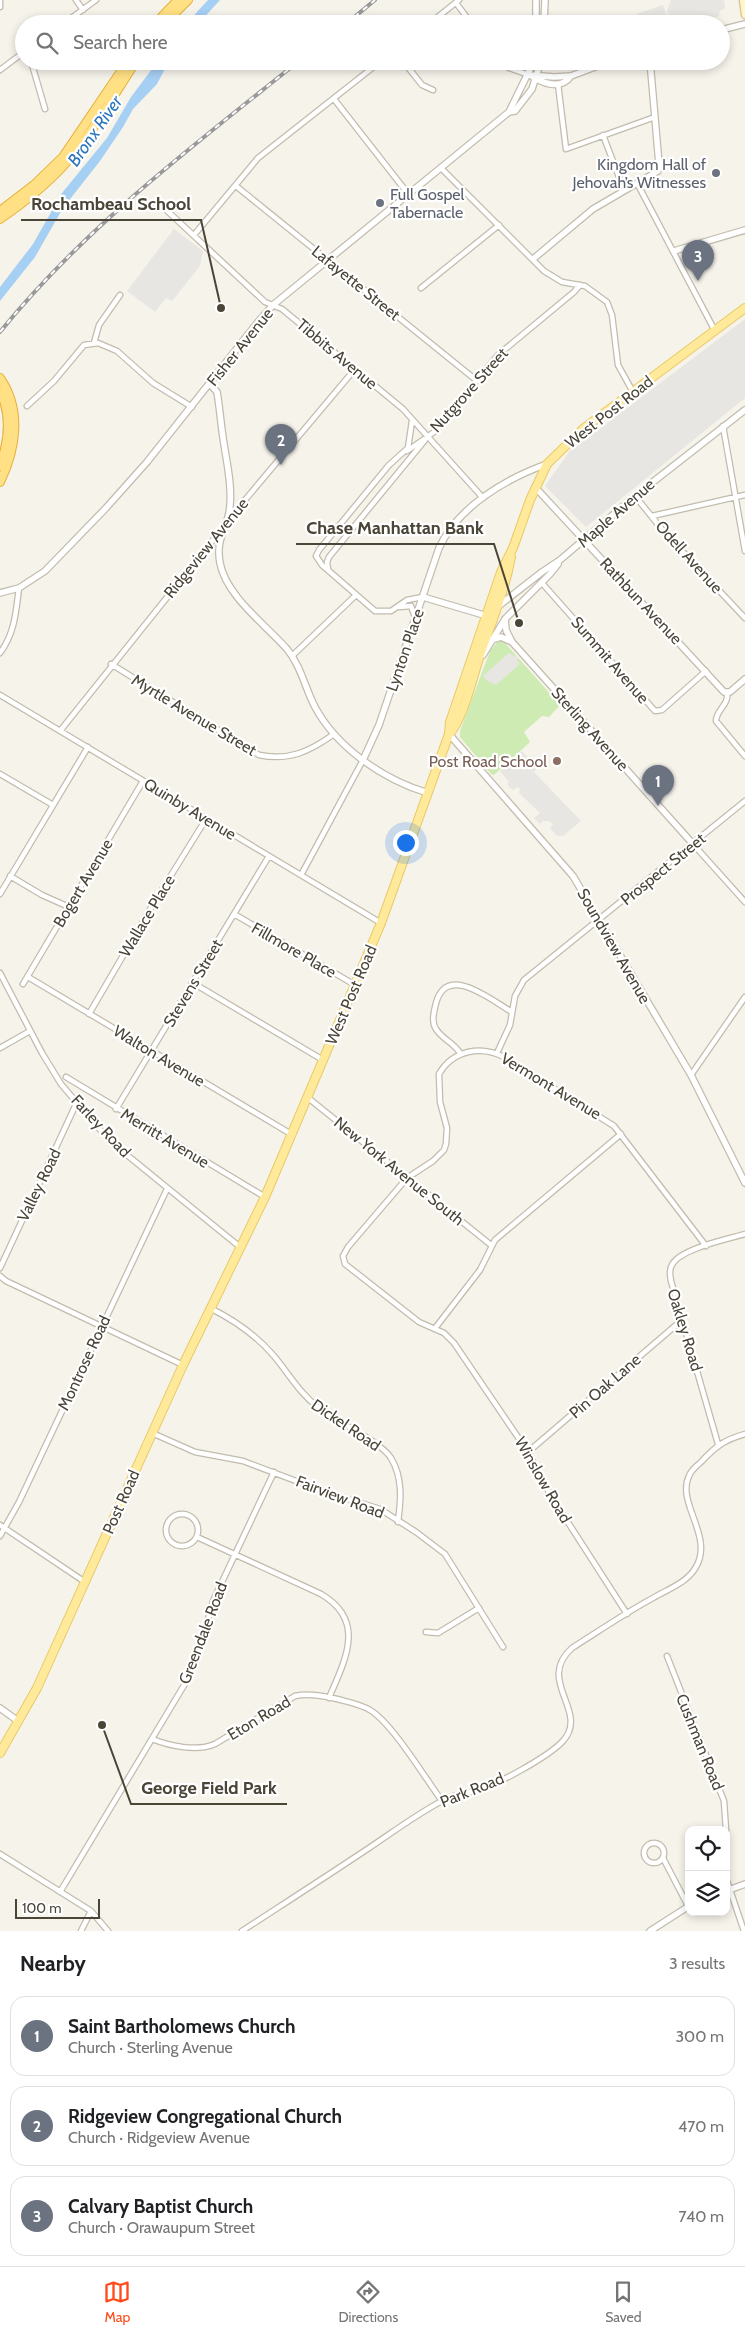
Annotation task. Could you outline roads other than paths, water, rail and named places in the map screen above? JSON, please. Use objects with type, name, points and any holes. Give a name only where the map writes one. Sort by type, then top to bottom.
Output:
[{"type":"highway","points":[[164,15],[178,0]]},
{"type":"highway","points":[[173,15],[188,0]]},
{"type":"highway","points":[[0,211],[34,185],[63,157],[122,70]]},
{"type":"highway","points":[[0,219],[43,186],[71,157],[130,70]]},
{"type":"highway","points":[[0,482],[10,456],[15,426],[12,405],[1,380]]},
{"type":"highway","points":[[0,391],[6,405],[8,424],[6,444],[0,466]]},
{"type":"main road","points":[[743,0],[745,15]]},
{"type":"main road","name":"West Post Road","points":[[240,1249],[265,1197],[381,923],[449,734],[450,722],[501,572],[513,548],[535,487],[547,464],[575,436],[745,308]]},
{"type":"main road","name":"West Post Road","points":[[449,734],[455,729],[497,608],[509,571],[513,548]]},
{"type":"main road","name":"Post Road","points":[[0,1753],[36,1688],[183,1365],[240,1249]]},
{"type":"street","points":[[76,0],[83,10]]},
{"type":"street","points":[[76,15],[96,0]]},
{"type":"street","points":[[536,0],[536,15]]},
{"type":"street","points":[[544,15],[545,0]]},
{"type":"street","points":[[0,1],[0,7]]},
{"type":"street","points":[[440,15],[458,1],[467,15]]},
{"type":"street","points":[[730,28],[745,24]]},
{"type":"street","points":[[0,70],[15,59]]},
{"type":"street","points":[[34,70],[45,110]]},
{"type":"street","points":[[194,235],[258,158],[370,70]]},
{"type":"street","points":[[410,70],[422,85],[433,90]]},
{"type":"street","points":[[515,70],[537,77],[571,76],[587,70]]},
{"type":"street","name":"Fisher Avenue","points":[[0,593],[19,588],[50,567],[147,462],[258,322],[273,306],[509,112],[531,70]]},
{"type":"street","name":"Fisher Avenue","points":[[509,112],[515,112],[525,101],[539,70]]},
{"type":"street","points":[[533,259],[593,209],[658,170],[651,70]]},
{"type":"street","points":[[537,77],[548,85],[558,84],[568,80],[571,76]]},
{"type":"street","points":[[558,84],[566,149],[655,117]]},
{"type":"street","points":[[334,99],[409,195]]},
{"type":"street","points":[[603,136],[624,190]]},
{"type":"street","points":[[442,168],[554,278],[594,290],[607,302],[610,308],[616,360],[620,371],[633,392]]},
{"type":"street","points":[[637,183],[715,331]]},
{"type":"street","name":"Lafayette Street","points":[[236,186],[476,380]]},
{"type":"street","name":"Tibbits Avenue","points":[[157,205],[162,206],[265,302],[282,309],[402,409],[482,498]]},
{"type":"street","points":[[421,288],[499,225]]},
{"type":"street","points":[[674,251],[745,230]]},
{"type":"street","name":"Nutgrove Street","points":[[427,437],[434,432],[498,355],[580,285]]},
{"type":"street","points":[[94,342],[99,325],[120,295]]},
{"type":"street","points":[[27,406],[54,382],[84,345],[94,342],[106,345],[117,352],[153,383],[192,407]]},
{"type":"street","name":"Ridgeview Avenue","points":[[60,730],[224,526],[355,369]]},
{"type":"street","points":[[210,384],[216,392],[230,485],[229,514],[220,536],[218,549],[220,564],[228,584],[292,656],[301,672],[316,709],[334,734],[363,760],[406,785],[428,793]]},
{"type":"street","name":"Maple Avenue","points":[[486,617],[560,560],[634,496],[745,410]]},
{"type":"street","points":[[406,451],[410,444],[412,421]]},
{"type":"street","points":[[723,426],[745,551]]},
{"type":"street","points":[[414,622],[415,614],[411,606],[405,605],[385,612],[375,611],[317,559],[319,550],[389,465],[427,437]]},
{"type":"street","points":[[328,569],[327,562],[330,557],[427,437]]},
{"type":"street","name":"Lynton Place","points":[[301,875],[376,732],[439,548],[447,531],[464,512],[482,498],[525,472],[547,464]]},
{"type":"street","name":"Rathbun Avenue","points":[[535,487],[727,693]]},
{"type":"street","points":[[652,516],[745,495]]},
{"type":"street","name":"Odell Avenue","points":[[634,496],[745,618]]},
{"type":"street","points":[[475,670],[490,641],[505,619],[550,574],[560,560]]},
{"type":"street","name":"Summit Avenue","points":[[542,582],[654,711],[662,710],[706,671]]},
{"type":"street","points":[[0,652],[8,641],[14,624],[19,588]]},
{"type":"street","points":[[292,656],[356,595]]},
{"type":"street","points":[[395,608],[407,600],[423,597],[486,617]]},
{"type":"street","name":"Sterling Avenue","points":[[505,619],[505,628],[512,642],[745,902]]},
{"type":"street","points":[[490,641],[501,636],[512,642]]},
{"type":"street","name":"Myrtle Avenue Street","points":[[112,664],[259,755],[275,758],[300,754],[334,734]]},
{"type":"street","points":[[745,679],[727,693],[727,701],[717,715],[716,721],[745,756]]},
{"type":"street","name":"Quinby Avenue","points":[[0,695],[381,923]]},
{"type":"street","name":"Soundview Avenue","points":[[449,734],[558,856],[573,876],[691,1076],[745,1182]]},
{"type":"street","points":[[0,894],[88,747]]},
{"type":"street","points":[[0,774],[53,805]]},
{"type":"street","name":"Bogert Avenue","points":[[23,984],[143,781]]},
{"type":"street","name":"Prospect Street","points":[[497,1053],[508,1032],[515,996],[524,980],[745,801]]},
{"type":"street","name":"Wallace Place","points":[[89,1014],[152,906],[206,819]]},
{"type":"street","name":"Stevens Street","points":[[116,1109],[269,856]]},
{"type":"street","points":[[10,876],[42,895],[69,907]]},
{"type":"street","name":"Fillmore Place","points":[[234,914],[354,985]]},
{"type":"street","name":"Farley Road","points":[[0,973],[30,1031],[61,1084],[111,1142],[240,1249]]},
{"type":"street","name":"Walton Avenue","points":[[28,978],[291,1134]]},
{"type":"street","points":[[193,983],[323,1060]]},
{"type":"street","points":[[407,1178],[438,1157],[446,1144],[447,1128],[440,1102],[438,1080],[444,1067],[460,1054],[453,1043],[436,1031],[434,1016],[441,992],[451,984],[463,985],[512,1012]]},
{"type":"street","points":[[691,1076],[745,998]]},
{"type":"street","points":[[0,1048],[30,1031]]},
{"type":"street","name":"Vermont Avenue","points":[[460,1054],[478,1051],[497,1053],[602,1116],[614,1126],[706,1246]]},
{"type":"street","name":"Merritt Avenue","points":[[66,1077],[116,1109],[265,1197]]},
{"type":"street","name":"New York Avenue South","points":[[307,1097],[491,1245]]},
{"type":"street","name":"Valley Road","points":[[0,1268],[77,1102]]},
{"type":"street","points":[[436,1327],[480,1270],[491,1245],[620,1134]]},
{"type":"street","name":"Winslow Road","points":[[407,1178],[348,1247],[343,1260],[345,1264],[419,1322],[436,1327],[449,1336],[528,1452],[552,1496],[627,1614]]},
{"type":"street","name":"Montrose Road","points":[[0,1536],[167,1190]]},
{"type":"street","name":"Oakley Road","points":[[718,1444],[705,1394],[670,1280],[671,1265],[676,1258],[688,1252],[745,1234]]},
{"type":"street","points":[[0,1276],[6,1281],[183,1365]]},
{"type":"street","name":"Dickel Road","points":[[210,1308],[259,1340],[311,1402],[388,1454],[395,1466],[402,1499],[398,1522]]},
{"type":"street","name":"Pin Oak Lane","points":[[528,1452],[682,1320]]},
{"type":"street","name":"Fairview Road","points":[[152,1433],[195,1452],[243,1461],[328,1493],[380,1509],[444,1554],[503,1646]]},
{"type":"street","points":[[627,1614],[674,1587],[695,1569],[700,1557],[701,1545],[686,1484],[692,1471],[718,1444],[745,1434]]},
{"type":"street","name":"Greendale Road","points":[[60,1892],[192,1670],[214,1601],[274,1472]]},
{"type":"street","points":[[176,1515],[191,1516],[198,1525],[197,1537],[189,1545],[176,1546],[167,1536],[168,1522],[176,1515]]},
{"type":"street","points":[[0,1524],[84,1582]]},
{"type":"street","points":[[197,1537],[322,1594],[340,1609],[347,1624],[349,1650],[329,1698]]},
{"type":"street","points":[[426,1632],[438,1633],[479,1608]]},
{"type":"street","name":"Park Road","points":[[242,1931],[442,1801],[489,1786],[529,1764],[563,1741],[570,1729],[571,1718],[558,1683],[559,1668],[564,1655],[627,1614]]},
{"type":"street","name":"Cushman Road","points":[[666,1656],[724,1801],[726,1826]]},
{"type":"street","name":"Eton Road","points":[[152,1739],[187,1747],[206,1747],[216,1744],[295,1696],[306,1694],[329,1698],[361,1705],[376,1713],[392,1731],[442,1801]]},
{"type":"street","points":[[0,1708],[18,1721]]},
{"type":"street","points":[[663,1858],[657,1862],[648,1861],[644,1852],[647,1846],[653,1842],[661,1844],[665,1852],[663,1858],[685,1900]]},
{"type":"street","points":[[0,1854],[91,1911],[108,1931]]},
{"type":"street","points":[[730,1889],[745,1884]]},
{"type":"street","points":[[730,1895],[744,1931]]},
{"type":"street","points":[[650,1931],[685,1908]]},
{"type":"street","points":[[81,1931],[91,1911]]},
{"type":"water","points":[[208,0],[220,0],[206,15],[194,15]]},
{"type":"water","points":[[151,70],[164,70],[157,84],[133,109],[100,161],[63,208],[35,257],[0,301],[0,287],[33,244],[62,193],[107,138],[131,97]]},
{"type":"railway","points":[[357,15],[375,0]]},
{"type":"railway","points":[[0,332],[33,293],[104,222],[180,156],[288,70]]},
{"type":"place","name":"Kingdom Hall of Jehovah’s Witnesses","points":[[716,173]]},
{"type":"place","name":"Full Gospel Tabernacle","points":[[380,203]]},
{"type":"place","name":"Calvary Baptist Church","points":[[698,281]]},
{"type":"place","name":"Rochambeau School","points":[[221,308]]},
{"type":"place","name":"Ridgeview Congregational Church","points":[[281,465]]},
{"type":"place","name":"Chase Manhattan Bank","points":[[519,623]]},
{"type":"place","name":"Post Road School","points":[[557,761]]},
{"type":"place","name":"Saint Bartholomews Church","points":[[658,806]]},
{"type":"place","name":"George Field Park","points":[[102,1725]]},
{"type":"water label","name":"Bronx River","points":[[95,131]]}]
